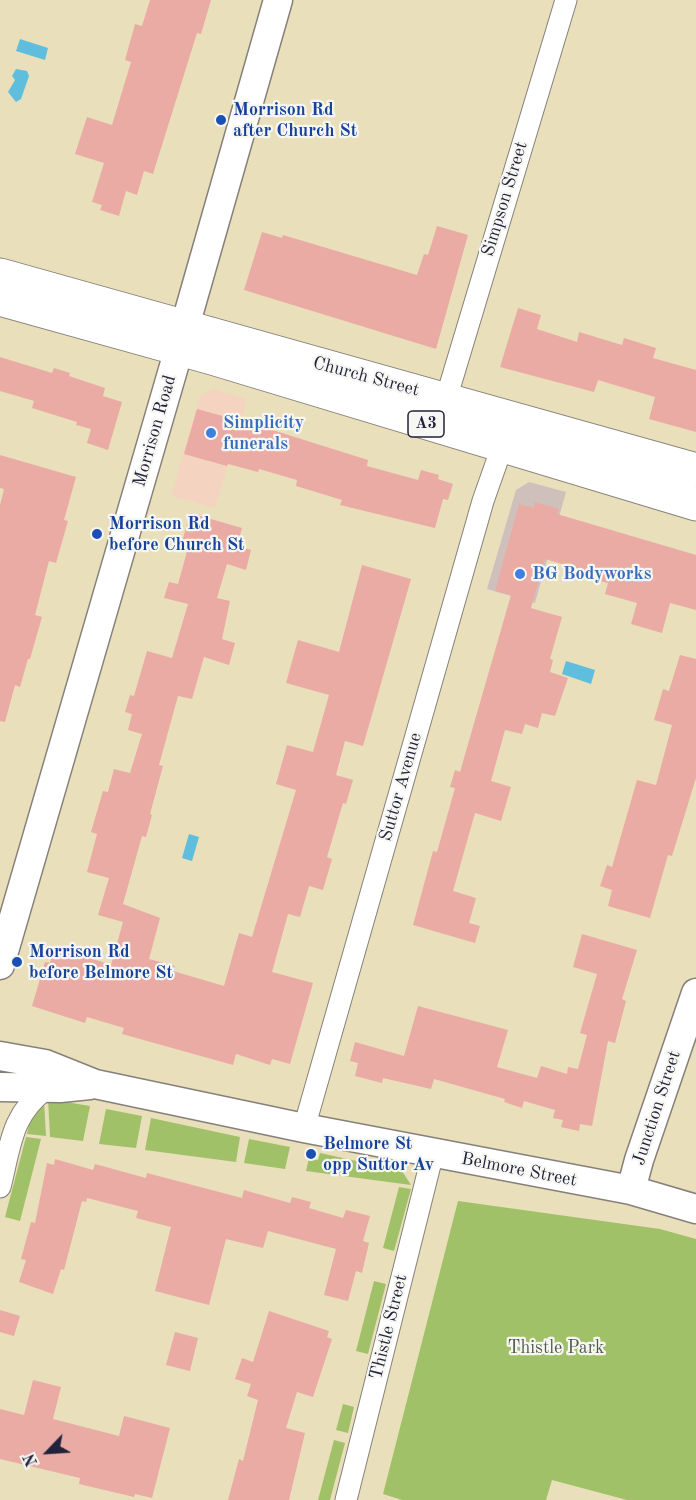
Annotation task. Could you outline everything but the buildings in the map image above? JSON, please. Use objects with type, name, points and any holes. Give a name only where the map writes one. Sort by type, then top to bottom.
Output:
[{"type":"highway","name":"A3","points":[[0,275],[38,297]]},
{"type":"highway","name":"Church Street","points":[[38,297],[182,338],[446,399],[696,470]]},
{"type":"highway","name":"A3","points":[[0,299],[38,297]]},
{"type":"highway","name":"Church Street","points":[[182,338],[502,447],[696,504]]},
{"type":"street","name":"Morrison Road","points":[[0,965],[278,0]]},
{"type":"street","name":"Simpson Street","points":[[446,399],[566,0]]},
{"type":"street","name":"Suttor Avenue","points":[[304,1128],[483,501],[502,447]]},
{"type":"street","name":"Junction Street","points":[[631,1190],[639,1160],[696,993]]},
{"type":"street","name":"Belmore Street","points":[[0,1056],[45,1064],[95,1084],[304,1128],[631,1190],[696,1209]]},
{"type":"street","name":"Belmore Street","points":[[17,1088],[95,1084]]},
{"type":"street","points":[[0,1187],[13,1132],[29,1100],[17,1088],[10,1103],[13,1132]]},
{"type":"street","name":"Thistle Street","points":[[346,1500],[433,1153]]},
{"type":"shaded area","points":[[213,389],[247,399],[215,508],[171,496],[200,396]]},
{"type":"shaded area","points":[[529,482],[566,492],[535,603],[487,589],[516,490]]},
{"type":"green space","points":[[48,1099],[90,1106],[83,1141],[50,1137]]},
{"type":"green space","points":[[44,1100],[46,1136],[27,1134],[32,1111]]},
{"type":"green space","points":[[106,1109],[142,1116],[136,1148],[99,1144]]},
{"type":"green space","points":[[151,1118],[240,1137],[236,1162],[145,1150]]},
{"type":"green space","points":[[26,1137],[41,1139],[20,1221],[5,1217]]},
{"type":"green space","points":[[249,1139],[290,1147],[285,1169],[244,1163]]},
{"type":"green space","points":[[320,1153],[402,1171],[411,1185],[306,1171],[309,1158],[318,1160]]},
{"type":"green space","points":[[399,1187],[411,1189],[394,1251],[383,1248]]},
{"type":"green space","name":"Thistle Park","points":[[458,1201],[660,1229],[696,1239],[696,1500],[627,1500],[552,1480],[546,1500],[402,1500],[383,1494]]},
{"type":"green space","points":[[374,1281],[386,1284],[368,1354],[356,1351]]},
{"type":"green space","points":[[343,1404],[354,1407],[348,1433],[336,1430]]},
{"type":"green space","points":[[334,1440],[345,1443],[330,1500],[318,1500]]},
{"type":"water","points":[[20,39],[48,48],[45,60],[16,51]]},
{"type":"water","points":[[16,69],[27,71],[29,76],[21,99],[16,102],[8,92],[15,80],[12,76]]},
{"type":"water","points":[[566,661],[595,670],[591,684],[562,674]]},
{"type":"water","points":[[189,834],[199,837],[192,861],[182,858]]},
{"type":"place","name":"Morrison Rd after Church St","points":[[221,120]]},
{"type":"place","name":"Simplicity funerals","points":[[211,433]]},
{"type":"place","name":"Morrison Rd before Church St","points":[[97,534]]},
{"type":"place","name":"BG Bodyworks","points":[[520,574]]},
{"type":"place","name":"Morrison Rd before Belmore St","points":[[17,962]]},
{"type":"place","name":"Belmore St opp Suttor Av","points":[[311,1154]]}]
